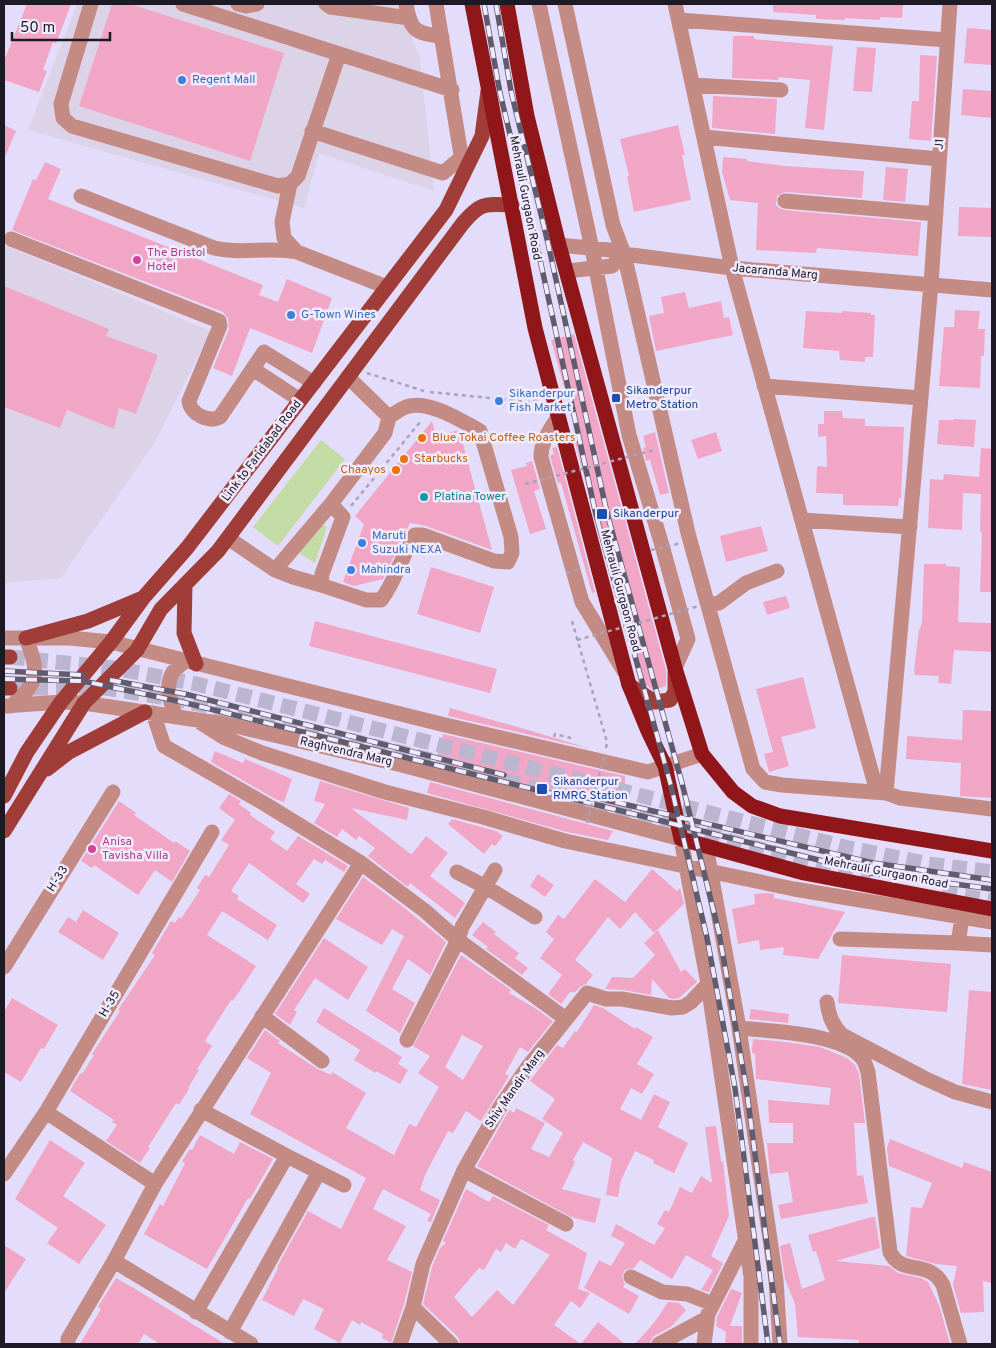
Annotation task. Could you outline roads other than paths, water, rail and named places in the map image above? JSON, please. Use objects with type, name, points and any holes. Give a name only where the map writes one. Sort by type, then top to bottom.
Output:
[{"type":"highway","name":"Mehrauli Gurgaon Road","points":[[472,4],[535,328],[628,681],[648,731],[665,766],[681,839],[804,873],[992,909]]},
{"type":"highway","name":"Mehrauli Gurgaon Road","points":[[507,4],[527,116],[560,245],[675,668],[702,754],[733,792],[752,806],[780,816],[992,851]]},
{"type":"main road","name":"Link to Faridabad Road","points":[[5,788],[61,702],[111,642],[144,598],[188,548],[446,210],[482,136],[489,90]]},
{"type":"main road","name":"Link to Faridabad Road","points":[[4,831],[34,780],[84,703],[137,650],[161,609],[218,551],[463,224],[476,209],[490,204],[512,205]]},
{"type":"main road","points":[[185,585],[184,633],[191,662]]},
{"type":"main road","points":[[26,638],[88,621],[144,598]]},
{"type":"main road","points":[[628,681],[655,702],[670,700],[676,692],[675,668]]},
{"type":"main road","points":[[34,780],[69,752],[149,713]]},
{"type":"street","points":[[91,4],[61,104],[63,118],[72,126],[278,186],[290,184]]},
{"type":"street","points":[[183,4],[452,90]]},
{"type":"street","points":[[238,4],[246,6],[257,4]]},
{"type":"street","points":[[326,4],[331,7],[408,11],[414,29],[425,34],[442,37]]},
{"type":"street","points":[[436,4],[452,90],[464,173]]},
{"type":"street","points":[[539,4],[596,268],[629,435],[688,639],[675,668]]},
{"type":"street","points":[[565,4],[613,225],[624,254],[704,606],[753,769],[765,782],[782,785],[886,794],[900,798],[992,809]]},
{"type":"street","points":[[675,4],[732,268],[874,781],[886,794]]},
{"type":"street","name":"J1","points":[[886,794],[931,292],[950,4]]},
{"type":"street","points":[[679,20],[948,40]]},
{"type":"street","points":[[296,252],[284,238],[282,222],[290,184],[298,176],[339,54]]},
{"type":"street","points":[[692,85],[781,90]]},
{"type":"street","points":[[312,132],[443,173],[462,157]]},
{"type":"street","points":[[704,137],[940,159]]},
{"type":"street","points":[[81,196],[214,248],[229,252],[281,249],[296,252],[387,287]]},
{"type":"street","points":[[785,202],[936,214]]},
{"type":"street","points":[[11,238],[219,321],[220,326],[189,401],[189,407],[192,411],[209,420],[220,417],[264,352],[314,383]]},
{"type":"street","name":"Jacaranda Marg","points":[[560,245],[931,292],[992,290]]},
{"type":"street","points":[[567,271],[612,266],[624,254]]},
{"type":"street","points":[[253,369],[300,400]]},
{"type":"street","points":[[351,373],[389,417]]},
{"type":"street","points":[[764,386],[921,398]]},
{"type":"street","points":[[228,538],[275,570],[366,600],[381,600],[389,590],[406,548],[415,535],[423,534],[494,561],[508,562],[512,553],[511,537],[480,432],[448,414],[422,406],[407,407],[389,417],[385,433],[331,504],[275,570]]},
{"type":"street","points":[[558,417],[541,447],[541,457],[582,602],[628,681]]},
{"type":"street","points":[[320,585],[322,574],[343,517],[331,504]]},
{"type":"street","points":[[802,520],[910,528]]},
{"type":"street","points":[[704,606],[719,603],[746,583],[777,571]]},
{"type":"street","points":[[4,638],[69,638],[111,642],[137,650],[648,772],[702,754]]},
{"type":"street","points":[[7,706],[26,694],[36,678],[33,656],[26,638]]},
{"type":"street","points":[[176,717],[169,698],[169,685],[173,672],[191,662]]},
{"type":"street","name":"Raghvendra Marg","points":[[7,706],[61,702],[84,703],[230,725],[402,765],[681,839]]},
{"type":"street","points":[[149,713],[164,746],[265,804],[361,863],[426,911],[458,940],[566,1019]]},
{"type":"street","points":[[195,719],[223,737],[262,753],[385,792],[457,810],[565,841],[794,890],[992,922]]},
{"type":"street","name":"H-33","points":[[4,967],[113,792]]},
{"type":"street","name":"H-35","points":[[4,1174],[46,1112],[212,832]]},
{"type":"street","points":[[681,839],[708,984],[750,1277],[751,1344]]},
{"type":"street","points":[[706,846],[709,871],[739,1028],[776,1280],[780,1344]]},
{"type":"street","points":[[68,1344],[68,1339],[114,1261],[155,1184],[361,863]]},
{"type":"street","points":[[407,1040],[458,940],[462,927],[495,870]]},
{"type":"street","points":[[457,872],[535,917]]},
{"type":"street","points":[[958,943],[962,918]]},
{"type":"street","points":[[840,939],[992,945]]},
{"type":"street","points":[[708,984],[729,978]]},
{"type":"street","name":"Shiv Mandir Marg","points":[[400,1344],[423,1264],[464,1170],[500,1107],[527,1068],[587,992],[606,999],[622,999],[672,1008],[683,1007],[692,1002],[708,984]]},
{"type":"street","points":[[827,1002],[829,1015],[834,1026],[842,1035],[955,1092],[992,1102]]},
{"type":"street","points":[[262,1016],[322,1061]]},
{"type":"street","points":[[739,1028],[797,1033],[840,1043],[864,1058],[868,1072],[890,1252],[894,1260],[902,1264],[932,1271],[939,1276],[960,1344]]},
{"type":"street","points":[[201,1110],[344,1185]]},
{"type":"street","points":[[46,1112],[155,1184]]},
{"type":"street","points":[[196,1312],[287,1156]]},
{"type":"street","points":[[464,1170],[566,1224]]},
{"type":"street","points":[[230,1332],[319,1172]]},
{"type":"street","points":[[704,1344],[710,1311],[745,1242]]},
{"type":"street","points":[[114,1261],[251,1344]]},
{"type":"street","points":[[631,1277],[662,1292],[687,1294],[710,1311]]},
{"type":"street","points":[[412,1307],[451,1344]]},
{"type":"street","points":[[658,1344],[710,1311]]},
{"type":"tunnel","points":[[10,657],[114,668],[197,684],[845,847],[929,864],[992,872]]},
{"type":"tunnel","points":[[10,688],[105,688],[185,701],[416,756],[870,879]]},
{"type":"tunnel","points":[[942,892],[992,901]]},
{"type":"railway","points":[[484,4],[500,93],[537,246],[596,515],[671,786],[707,938],[735,1088],[768,1344]]},
{"type":"railway","points":[[496,4],[511,91],[548,243],[607,513],[682,783],[719,933],[746,1086],[780,1344]]},
{"type":"railway","points":[[4,671],[83,675]]},
{"type":"railway","points":[[4,679],[83,681],[182,702],[871,873],[992,889]]},
{"type":"railway","points":[[110,680],[185,694],[504,775]]},
{"type":"railway","points":[[594,797],[873,863],[992,880]]},
{"type":"place","name":"Regent Mall","points":[[182,80]]},
{"type":"place","name":"The Bristol Hotel","points":[[137,260]]},
{"type":"place","name":"G-Town Wines","points":[[291,315]]},
{"type":"place","name":"Sikanderpur Metro Station","points":[[616,398]]},
{"type":"place","name":"Sikanderpur Fish Market","points":[[499,401]]},
{"type":"place","name":"Blue Tokai Coffee Roasters","points":[[422,438]]},
{"type":"place","name":"Starbucks","points":[[404,459]]},
{"type":"place","name":"Chaayos","points":[[396,470]]},
{"type":"place","name":"Platina Tower","points":[[424,497]]},
{"type":"place","name":"Sikanderpur","points":[[602,514]]},
{"type":"place","name":"Maruti Suzuki NEXA","points":[[362,543]]},
{"type":"place","name":"Mahindra","points":[[351,570]]},
{"type":"place","name":"Sikanderpur RMRG Station","points":[[542,789]]},
{"type":"place","name":"Anisa Tavisha Villa","points":[[92,849]]}]
